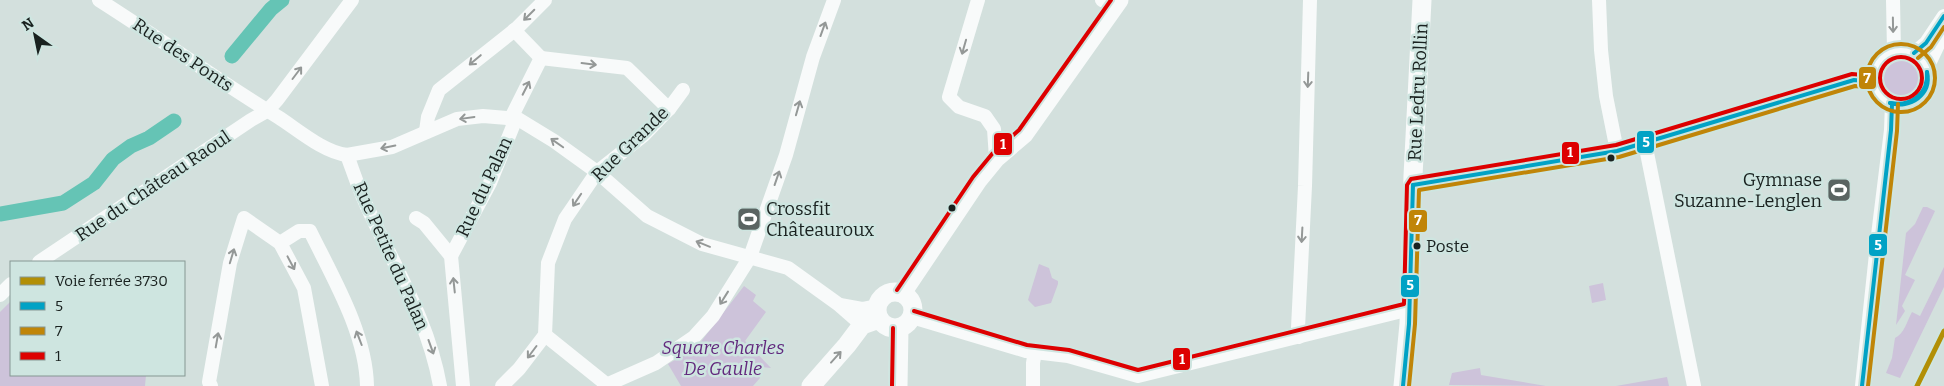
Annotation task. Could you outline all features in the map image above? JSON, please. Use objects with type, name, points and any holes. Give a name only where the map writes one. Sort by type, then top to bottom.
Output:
[{"type":"main road","name":"Rue Ledru Rollin","points":[[1402,386],[1410,309],[1413,185],[1422,0]]},
{"type":"main road","points":[[902,293],[978,180],[996,158],[1024,134],[1112,2]]},
{"type":"main road","points":[[810,386],[869,319],[879,300],[886,293],[892,292],[902,293],[911,300],[913,305],[905,322],[898,386]]},
{"type":"main road","points":[[869,319],[887,327],[905,322]]},
{"type":"street","name":"Rue des Ponts","points":[[99,0],[267,111],[318,143],[344,155]]},
{"type":"street","name":"Rue du Château Raoul","points":[[40,261],[243,125],[267,111],[352,0]]},
{"type":"street","points":[[426,131],[428,117],[439,90],[514,30],[545,0]]},
{"type":"street","points":[[502,386],[519,369],[545,335],[605,385],[656,363],[694,337],[713,316],[750,257],[786,154],[813,58],[834,0]]},
{"type":"street","points":[[978,0],[949,97],[959,107],[985,116],[994,129],[996,158]]},
{"type":"street","points":[[1299,337],[1310,0]]},
{"type":"street","points":[[1599,0],[1601,50],[1606,96],[1617,150]]},
{"type":"street","points":[[1892,0],[1894,51]]},
{"type":"street","points":[[1914,53],[1926,43],[1944,16]]},
{"type":"street","points":[[514,30],[541,58],[627,68],[669,109]]},
{"type":"street","points":[[1927,68],[1944,32]]},
{"type":"street","points":[[1904,50],[1914,53],[1924,62],[1927,68],[1928,82],[1921,96],[1908,104],[1892,104],[1880,95],[1874,82],[1875,68],[1882,57],[1894,51],[1904,50]]},
{"type":"street","name":"Rue du Palan","points":[[451,256],[490,183],[513,126],[511,118],[541,58]]},
{"type":"street","points":[[1413,185],[1617,150],[1854,80],[1874,82]]},
{"type":"street","name":"Rue Grande","points":[[545,335],[548,263],[564,219],[597,172],[644,136],[669,109],[683,90]]},
{"type":"street","points":[[1862,386],[1891,130],[1892,104]]},
{"type":"street","points":[[344,155],[392,146],[457,119],[483,116],[518,119],[554,141],[597,172],[647,216],[702,244],[788,268],[839,305],[869,319]]},
{"type":"street","points":[[1644,143],[1694,386]]},
{"type":"street","name":"Rue Petite du Palan","points":[[344,155],[364,201],[414,300],[436,363],[440,386]]},
{"type":"street","points":[[211,386],[209,382],[230,263],[244,218],[280,243],[304,288],[322,386]]},
{"type":"street","points":[[416,218],[424,223],[451,256],[463,386]]},
{"type":"street","points":[[280,243],[299,231],[310,230],[340,290],[362,346],[367,372],[367,386]]},
{"type":"street","points":[[0,295],[10,285]]},
{"type":"street","points":[[839,305],[862,309],[869,319]]},
{"type":"street","points":[[905,322],[1026,351],[1068,356],[1139,381],[1410,309]]},
{"type":"street","points":[[1033,386],[1035,352]]},
{"type":"green space","points":[[1902,61],[1914,67],[1920,79],[1914,91],[1902,97],[1890,91],[1884,79],[1890,67]]},
{"type":"green space","points":[[1923,207],[1935,211],[1905,275],[1915,280],[1902,306],[1905,311],[1896,325],[1906,233],[1915,224]]},
{"type":"green space","points":[[1039,264],[1049,268],[1052,278],[1058,281],[1058,284],[1051,303],[1035,307],[1028,300]]},
{"type":"green space","points":[[1944,267],[1944,287],[1900,378],[1886,373],[1892,358],[1895,338],[1903,330],[1912,312],[1920,316]]},
{"type":"green space","points":[[1603,283],[1606,300],[1592,303],[1589,286]]},
{"type":"green space","name":"Square Charles De Gaulle","points":[[744,286],[756,295],[753,301],[766,312],[745,341],[771,368],[755,366],[760,378],[753,386],[681,386],[668,364],[696,348]]},
{"type":"green space","points":[[10,302],[10,376],[146,376],[145,386],[0,386],[0,312]]},
{"type":"green space","points":[[1480,368],[1481,375],[1546,386],[1449,385],[1452,373]]},
{"type":"green space","points":[[1667,377],[1669,386],[1616,386]]},
{"type":"waterway","points":[[232,56],[271,9],[282,0]]},
{"type":"waterway","points":[[0,214],[63,203],[94,183],[113,159],[131,146],[149,138],[174,121]]},
{"type":"rail line","name":"3730","points":[[1917,386],[1944,331]]},
{"type":"transit line","name":"1","points":[[897,290],[973,177],[992,154],[1019,130],[1111,0]]},
{"type":"transit line","name":"5","points":[[1914,53],[1926,43],[1944,16]]},
{"type":"transit line","name":"7","points":[[1918,58],[1931,47],[1944,27]]},
{"type":"transit line","name":"7","points":[[1901,44],[1914,47],[1925,54],[1932,65],[1935,78],[1932,91],[1925,102],[1914,109],[1901,112],[1888,109],[1877,102],[1870,91],[1867,78],[1870,65],[1877,54],[1888,47],[1901,44]]},
{"type":"transit line","name":"1","points":[[1905,57],[1913,60],[1919,66],[1922,78],[1919,90],[1913,96],[1897,99],[1889,96],[1883,90],[1880,74],[1883,66],[1889,60],[1905,57]]},
{"type":"transit line","name":"5","points":[[1890,103],[1905,103],[1917,97],[1925,87],[1927,72]]},
{"type":"transit line","name":"5","points":[[1890,103],[1905,104],[1918,98],[1926,87],[1928,80],[1927,72]]},
{"type":"transit line","name":"1","points":[[914,311],[1027,345],[1069,350],[1138,370],[1404,304],[1407,185],[1411,179],[1616,145],[1852,74],[1874,76]]},
{"type":"transit line","name":"5","points":[[1413,185],[1617,151],[1854,80],[1873,82]]},
{"type":"transit line","name":"7","points":[[1409,386],[1415,324],[1419,190],[1619,157],[1855,86],[1872,88]]},
{"type":"transit line","name":"5","points":[[1862,386],[1891,130],[1892,104]]},
{"type":"transit line","name":"7","points":[[1868,386],[1897,131],[1898,104]]},
{"type":"transit line","name":"5","points":[[1403,386],[1409,324],[1413,185]]},
{"type":"transit line","name":"1","points":[[892,386],[893,328]]},
{"type":"place","name":"Gymnase Suzanne-Lenglen","points":[[1839,190]]},
{"type":"place","name":"Crossfit Châteauroux","points":[[749,219]]},
{"type":"place","name":"Poste","points":[[1417,246]]}]
